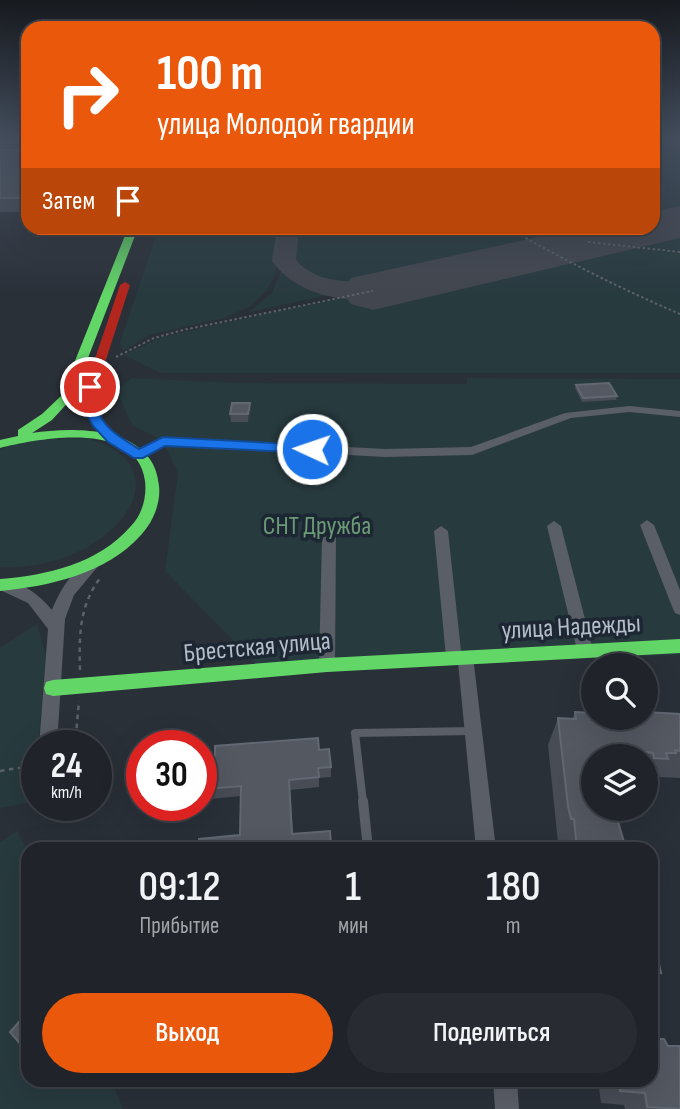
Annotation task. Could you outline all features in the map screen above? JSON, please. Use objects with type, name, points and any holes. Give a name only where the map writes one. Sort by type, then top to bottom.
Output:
[{"type":"main road","points":[[3,443],[47,417],[67,397],[130,235]]},
{"type":"main road","points":[[2,585],[52,578],[103,565],[132,534],[150,505],[152,477],[139,455],[113,439],[93,416],[88,397],[143,235]]},
{"type":"main road","points":[[3,443],[60,432],[85,433],[113,439]]},
{"type":"main road","name":"улица Надежды","points":[[459,657],[680,646]]},
{"type":"main road","name":"Брестская улица","points":[[53,688],[327,664],[459,657]]},
{"type":"street","points":[[139,455],[163,441],[386,453],[472,451],[569,415],[629,409],[680,414]]},
{"type":"street","points":[[647,525],[680,609]]},
{"type":"street","points":[[554,526],[585,650]]},
{"type":"street","points":[[441,531],[459,657],[473,731],[485,842]]},
{"type":"street","points":[[327,664],[329,538]]},
{"type":"street","points":[[49,730],[54,625],[72,586],[103,565]]},
{"type":"street","points":[[2,585],[31,596],[54,625]]},
{"type":"street","points":[[505,1087],[507,1109]]},
{"type":"lane","points":[[367,842],[355,733],[473,731]]},
{"type":"path","points":[[520,235],[555,256],[609,280],[620,289],[680,314]]},
{"type":"path","points":[[588,242],[680,252]]},
{"type":"path","points":[[107,362],[163,335],[373,290]]},
{"type":"path","points":[[76,730],[80,685],[79,620],[86,598],[103,565]]},
{"type":"path","points":[[0,771],[21,768]]},
{"type":"green space","points":[[660,192],[680,192],[680,217],[660,221]]},
{"type":"green space","points":[[680,223],[680,373],[161,373],[124,355],[161,337],[625,235],[660,235],[660,227]]},
{"type":"green space","points":[[157,235],[281,235],[275,275],[267,290],[251,306],[224,318],[150,335],[123,351],[120,342]]},
{"type":"green space","points":[[293,235],[602,235],[378,284],[357,286],[331,286],[306,280],[291,266]]},
{"type":"green space","points":[[282,268],[303,284],[342,292],[249,312],[272,293]]},
{"type":"green space","name":"СНТ Дружба","points":[[132,378],[237,383],[467,384],[467,378],[680,379],[680,655],[581,653],[581,658],[261,669],[165,571],[178,473],[163,441],[132,425],[116,390]]},
{"type":"green space","points":[[85,438],[109,447],[125,458],[134,472],[136,487],[132,502],[122,518],[108,533],[68,556],[34,565],[0,567],[0,449],[30,440]]},
{"type":"green space","points":[[37,624],[46,655],[40,730],[21,730],[21,804],[0,808],[0,648]]},
{"type":"green space","points":[[17,831],[23,842],[21,1087],[114,1087],[123,1109],[0,1109],[0,842]]},
{"type":"building","points":[[0,192],[21,192],[21,198],[0,198]]},
{"type":"building","points":[[609,383],[617,396],[583,398],[576,385]]},
{"type":"building","points":[[232,403],[250,403],[248,414],[230,414]]},
{"type":"building","points":[[575,712],[581,712],[581,730],[658,730],[658,713],[680,714],[680,751],[666,753],[668,759],[658,758],[658,744],[581,744],[581,821],[618,821],[624,842],[576,842],[574,819],[571,819],[568,806],[558,718],[576,719]]},
{"type":"building","points":[[318,738],[319,750],[329,749],[331,767],[318,768],[319,777],[289,780],[292,834],[330,831],[331,842],[199,842],[199,839],[240,835],[241,786],[217,788],[217,746]]},
{"type":"building","points":[[21,1020],[21,1045],[10,1032]]},
{"type":"building","points":[[658,1039],[664,1039],[668,1046],[680,1046],[680,1109],[647,1107],[645,1093],[620,1091],[620,1087],[658,1087]]},
{"type":"taxiway","points":[[287,235],[284,261],[302,278],[324,286],[373,291]]},
{"type":"runway","points":[[660,226],[680,222]]},
{"type":"runway","points":[[373,291],[622,235]]},
{"type":"traffic: fast","points":[[23,433],[47,417],[67,397],[130,235]]},
{"type":"traffic: fast","points":[[0,444],[63,434],[108,437],[128,445],[142,458],[151,477],[152,491],[148,512],[141,525],[108,555],[74,571],[0,585]]},
{"type":"traffic: fast","points":[[53,688],[327,665],[680,646]]},
{"type":"traffic: jam","points":[[113,439],[93,416],[88,397],[125,285]]},
{"type":"route","points":[[90,387],[88,404],[97,423],[113,439],[139,455],[163,441],[312,449]]}]
